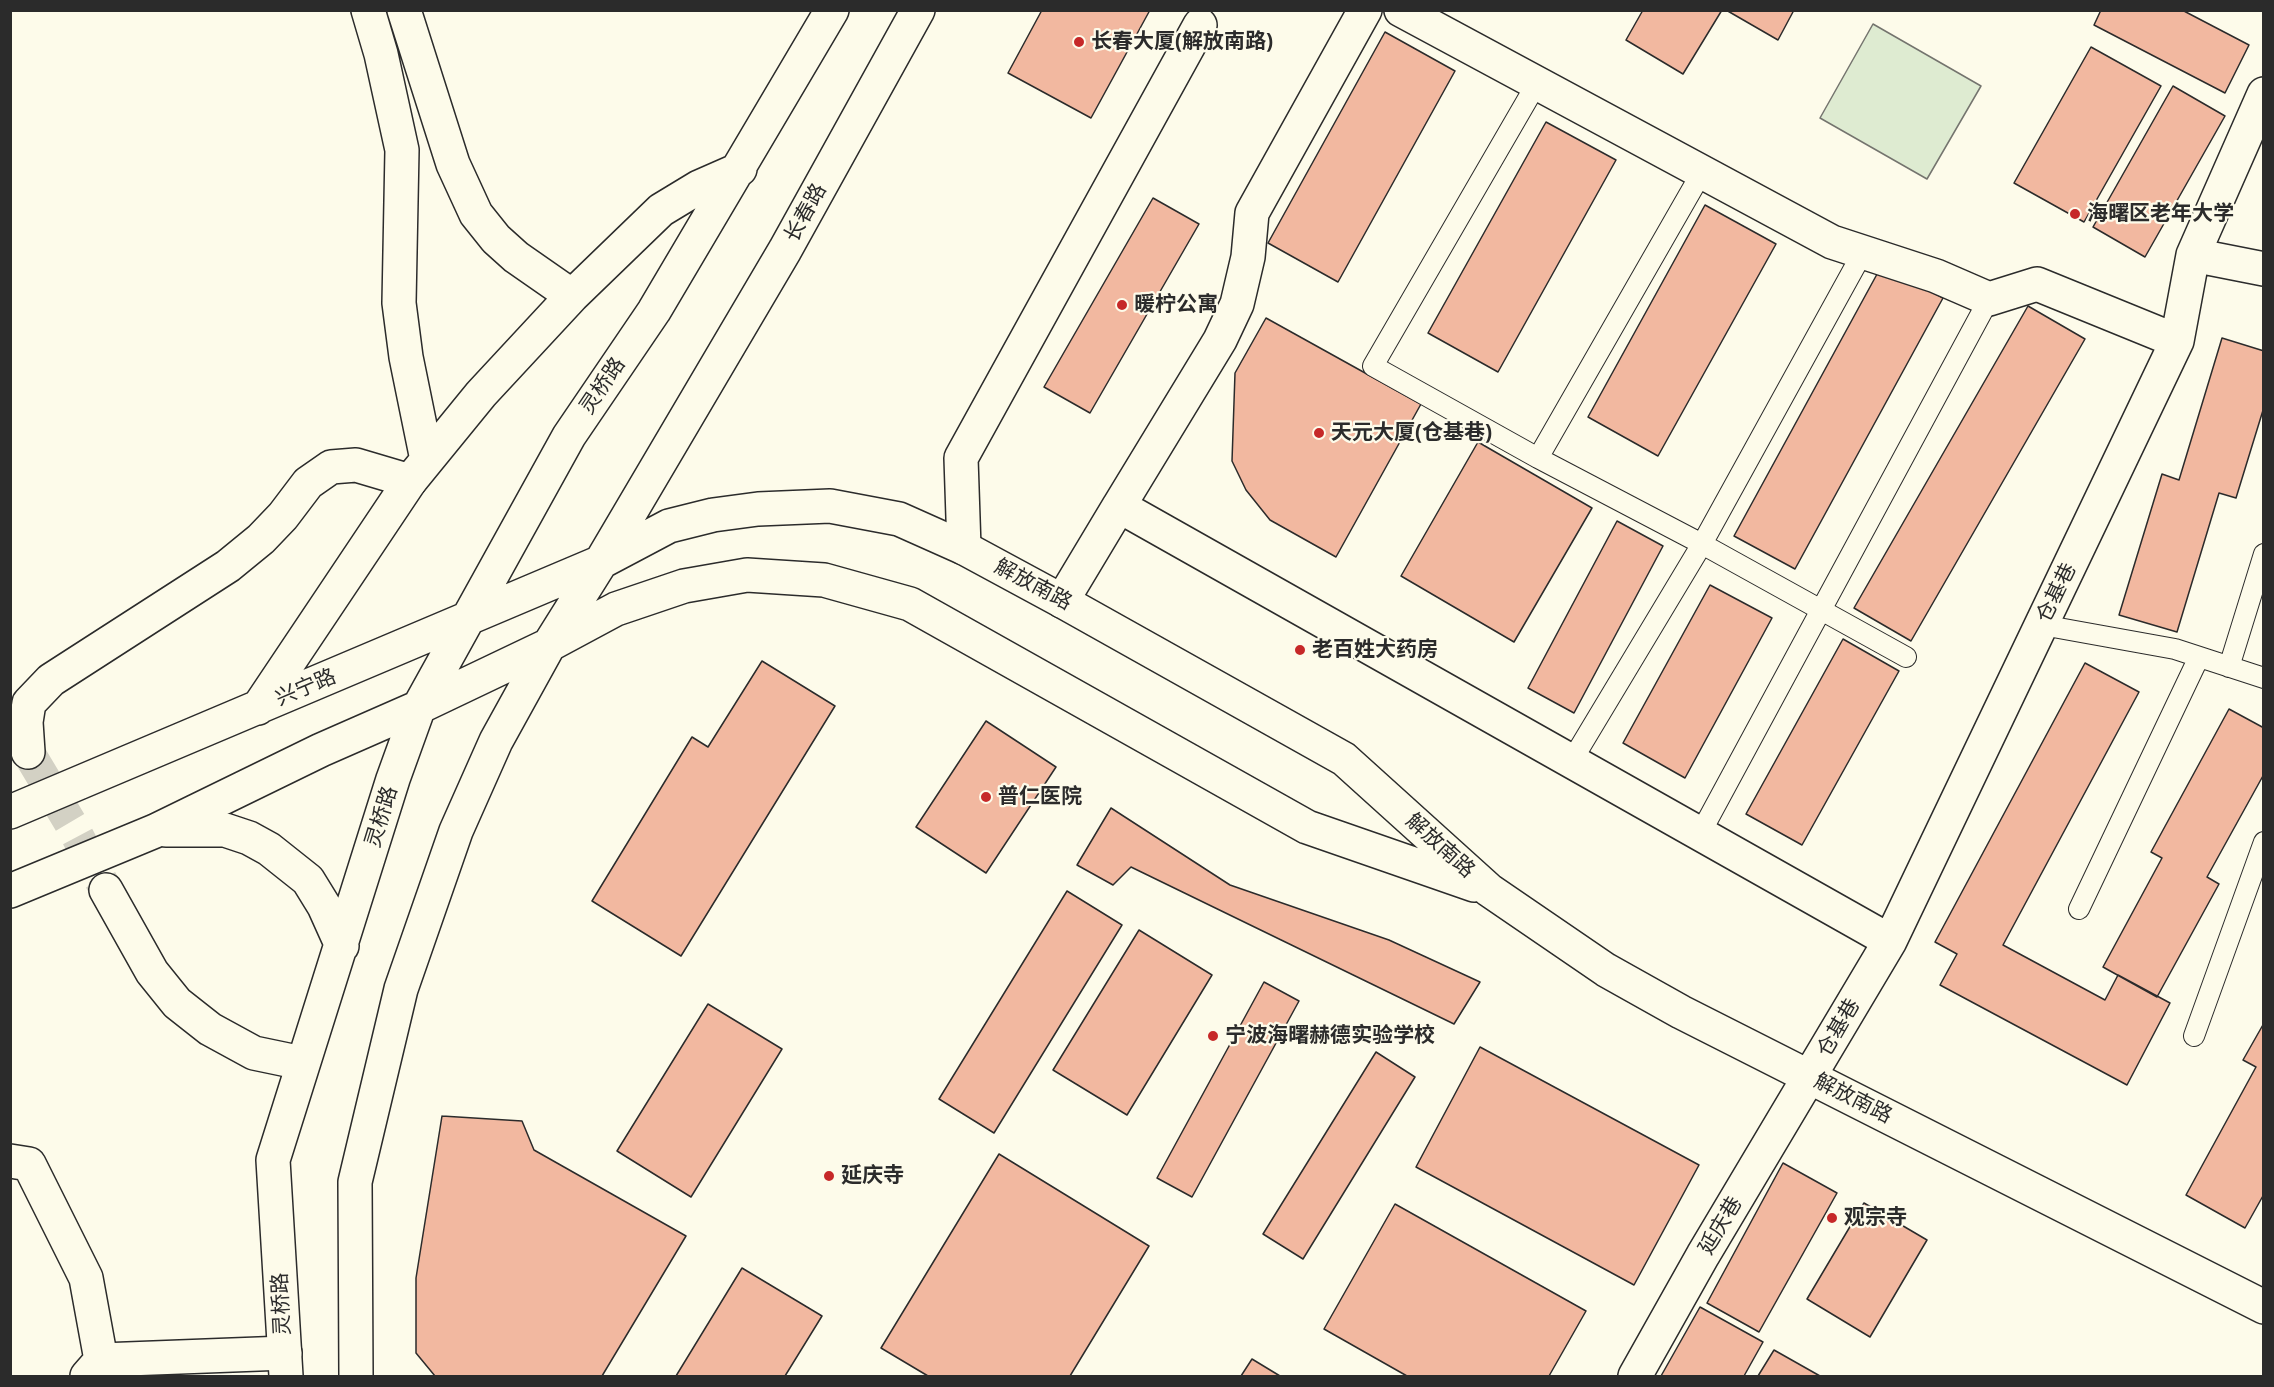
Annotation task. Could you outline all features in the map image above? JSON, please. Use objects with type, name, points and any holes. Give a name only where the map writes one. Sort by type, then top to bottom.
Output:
[{"type":"main road","points":[[368,10],[381,54],[402,150],[399,303],[418,471]]},
{"type":"main road","points":[[404,10],[453,164],[476,214],[496,239],[516,257],[572,296]]},
{"type":"main road","points":[[258,708],[418,471],[481,394],[572,296],[661,210],[699,186],[740,169],[832,10]]},
{"type":"main road","name":"长春路","points":[[601,562],[785,250],[918,10]]},
{"type":"main road","points":[[1062,601],[1220,340],[1237,304],[1248,257],[1252,213],[1365,10]]},
{"type":"main road","points":[[1401,10],[1832,242],[1936,276],[1989,299],[2037,284],[2177,341]]},
{"type":"main road","points":[[964,548],[961,458],[1200,25]]},
{"type":"main road","name":"仓基巷","points":[[1811,1077],[1890,941],[2177,341],[2193,255],[2264,94]]},
{"type":"main road","name":"灵桥路","points":[[286,1365],[273,1160],[302,1063],[418,707],[569,436],[654,311],[740,169]]},
{"type":"main road","points":[[2193,255],[2264,269]]},
{"type":"main road","points":[[28,752],[26,722],[29,703],[51,680],[228,566],[261,539],[283,516],[308,483],[331,467],[356,465],[418,471]]},
{"type":"main road","name":"解放南路","points":[[601,562],[669,526],[713,515],[758,509],[830,506],[899,519],[964,548],[1344,759],[1489,890],[1606,970],[1681,1012],[2264,1307]]},
{"type":"main road","points":[[1119,506],[1890,941]]},
{"type":"main road","points":[[356,1377],[355,1182],[401,989],[456,831],[496,741],[549,645],[601,562]]},
{"type":"main road","name":"兴宁路","points":[[10,812],[601,562]]},
{"type":"main road","points":[[10,891],[155,831],[321,750],[549,645],[616,609],[684,586],[747,574],[824,580],[910,604],[1307,826],[1489,890]]},
{"type":"main road","points":[[155,831],[225,830],[249,838],[269,849],[308,880],[324,906],[342,946]]},
{"type":"main road","points":[[106,890],[152,972],[177,1003],[210,1029],[254,1053],[302,1063]]},
{"type":"main road","name":"延庆巷","points":[[1635,1377],[1703,1255],[1811,1077]]},
{"type":"main road","points":[[10,1161],[29,1164],[86,1278],[94,1368],[286,1365]]},
{"type":"lane","points":[[1537,83],[1374,366],[1538,458],[1702,544],[1906,657]]},
{"type":"lane","points":[[1538,458],[1702,172]]},
{"type":"lane","points":[[1571,762],[1702,544],[1863,252]]},
{"type":"lane","points":[[1700,834],[1989,299]]},
{"type":"lane","points":[[2229,667],[2264,554]]},
{"type":"lane","points":[[2042,625],[2175,649],[2264,678]]},
{"type":"lane","points":[[2079,909],[2199,657]]},
{"type":"lane","points":[[2194,1036],[2264,842]]},
{"type":"green space","points":[[1873,24],[1981,86],[1927,179],[1820,118]]},
{"type":"building","name":"长春大厦(解放南路)","points":[[1042,10],[1150,10],[1091,118],[1008,73]]},
{"type":"building","points":[[1643,10],[1722,10],[1683,74],[1626,40]]},
{"type":"building","points":[[1726,10],[1794,10],[1778,40]]},
{"type":"building","points":[[2101,10],[2182,10],[2249,45],[2225,93],[2094,25]]},
{"type":"building","points":[[1385,32],[1455,71],[1338,282],[1268,243]]},
{"type":"building","points":[[2091,47],[2161,86],[2084,222],[2014,183]]},
{"type":"building","points":[[2173,86],[2225,116],[2145,257],[2093,227]]},
{"type":"building","points":[[1546,122],[1616,160],[1498,372],[1428,333]]},
{"type":"building","name":"暖柠公寓","points":[[1153,198],[1199,224],[1090,413],[1044,387]]},
{"type":"building","points":[[1705,205],[1776,244],[1658,456],[1588,417]]},
{"type":"building","points":[[1882,265],[1943,298],[1795,569],[1734,536]]},
{"type":"building","points":[[2028,306],[2085,339],[1911,641],[1854,608]]},
{"type":"building","name":"天元大厦(仓基巷)","points":[[1266,318],[1421,404],[1336,557],[1270,520],[1246,490],[1232,461],[1235,373]]},
{"type":"building","points":[[2222,338],[2264,351],[2264,407],[2236,498],[2219,493],[2177,632],[2119,615],[2162,474],[2179,480]]},
{"type":"building","points":[[1478,442],[1592,508],[1514,642],[1401,576]]},
{"type":"building","points":[[1617,521],[1663,546],[1574,713],[1528,688]]},
{"type":"building","points":[[1710,585],[1772,618],[1685,778],[1623,743]]},
{"type":"building","points":[[1843,639],[1899,671],[1802,845],[1746,814]]},
{"type":"building","points":[[762,661],[835,706],[681,956],[592,901],[692,737],[708,747]]},
{"type":"building","points":[[2085,663],[2139,692],[2003,945],[2105,1000],[2118,975],[2170,1003],[2127,1085],[1940,985],[1957,954],[1935,942]]},
{"type":"building","points":[[2229,709],[2264,728],[2264,774],[2207,877],[2219,884],[2157,997],[2103,967],[2162,858],[2151,852]]},
{"type":"building","name":"普仁医院","points":[[986,721],[1056,767],[986,873],[916,827]]},
{"type":"building","points":[[1111,808],[1230,885],[1389,940],[1480,982],[1454,1024],[1131,867],[1113,885],[1077,865]]},
{"type":"building","points":[[1067,891],[1122,925],[994,1133],[939,1099]]},
{"type":"building","points":[[1139,930],[1212,975],[1127,1115],[1053,1070]]},
{"type":"building","points":[[1264,982],[1299,1001],[1192,1197],[1157,1178]]},
{"type":"building","points":[[708,1004],[782,1049],[691,1197],[617,1151]]},
{"type":"building","points":[[2264,1023],[2264,1194],[2245,1228],[2186,1195],[2256,1067],[2243,1060]]},
{"type":"building","points":[[1480,1047],[1699,1165],[1634,1285],[1416,1167]]},
{"type":"building","points":[[1376,1052],[1415,1077],[1303,1259],[1263,1234]]},
{"type":"building","points":[[442,1116],[522,1121],[534,1150],[686,1236],[602,1376],[435,1376],[416,1353],[416,1278]]},
{"type":"building","points":[[999,1154],[1149,1246],[1070,1376],[928,1376],[881,1348]]},
{"type":"building","points":[[1783,1163],[1837,1193],[1759,1332],[1707,1303]]},
{"type":"building","points":[[1864,1203],[1927,1240],[1870,1337],[1807,1299]]},
{"type":"building","points":[[1395,1204],[1586,1311],[1549,1376],[1407,1376],[1324,1329]]},
{"type":"building","points":[[742,1268],[822,1316],[785,1376],[676,1376]]},
{"type":"building","points":[[1700,1307],[1763,1342],[1744,1376],[1661,1376]]},
{"type":"building","points":[[1774,1350],[1820,1376],[1758,1376]]},
{"type":"building","points":[[1252,1359],[1280,1376],[1241,1376]]},
{"type":"tunnel","points":[[28,752],[71,824],[106,890]]},
{"type":"place","name":"长春大厦(解放南路)","points":[[1079,42]]},
{"type":"place","name":"海曙区老年大学","points":[[2075,214]]},
{"type":"place","name":"暖柠公寓","points":[[1122,305]]},
{"type":"place","name":"天元大厦(仓基巷)","points":[[1319,433]]},
{"type":"place","name":"老百姓大药房","points":[[1300,650]]},
{"type":"place","name":"普仁医院","points":[[986,797]]},
{"type":"place","name":"宁波海曙赫德实验学校","points":[[1213,1036]]},
{"type":"place","name":"延庆寺","points":[[829,1176]]},
{"type":"place","name":"观宗寺","points":[[1832,1218]]}]
